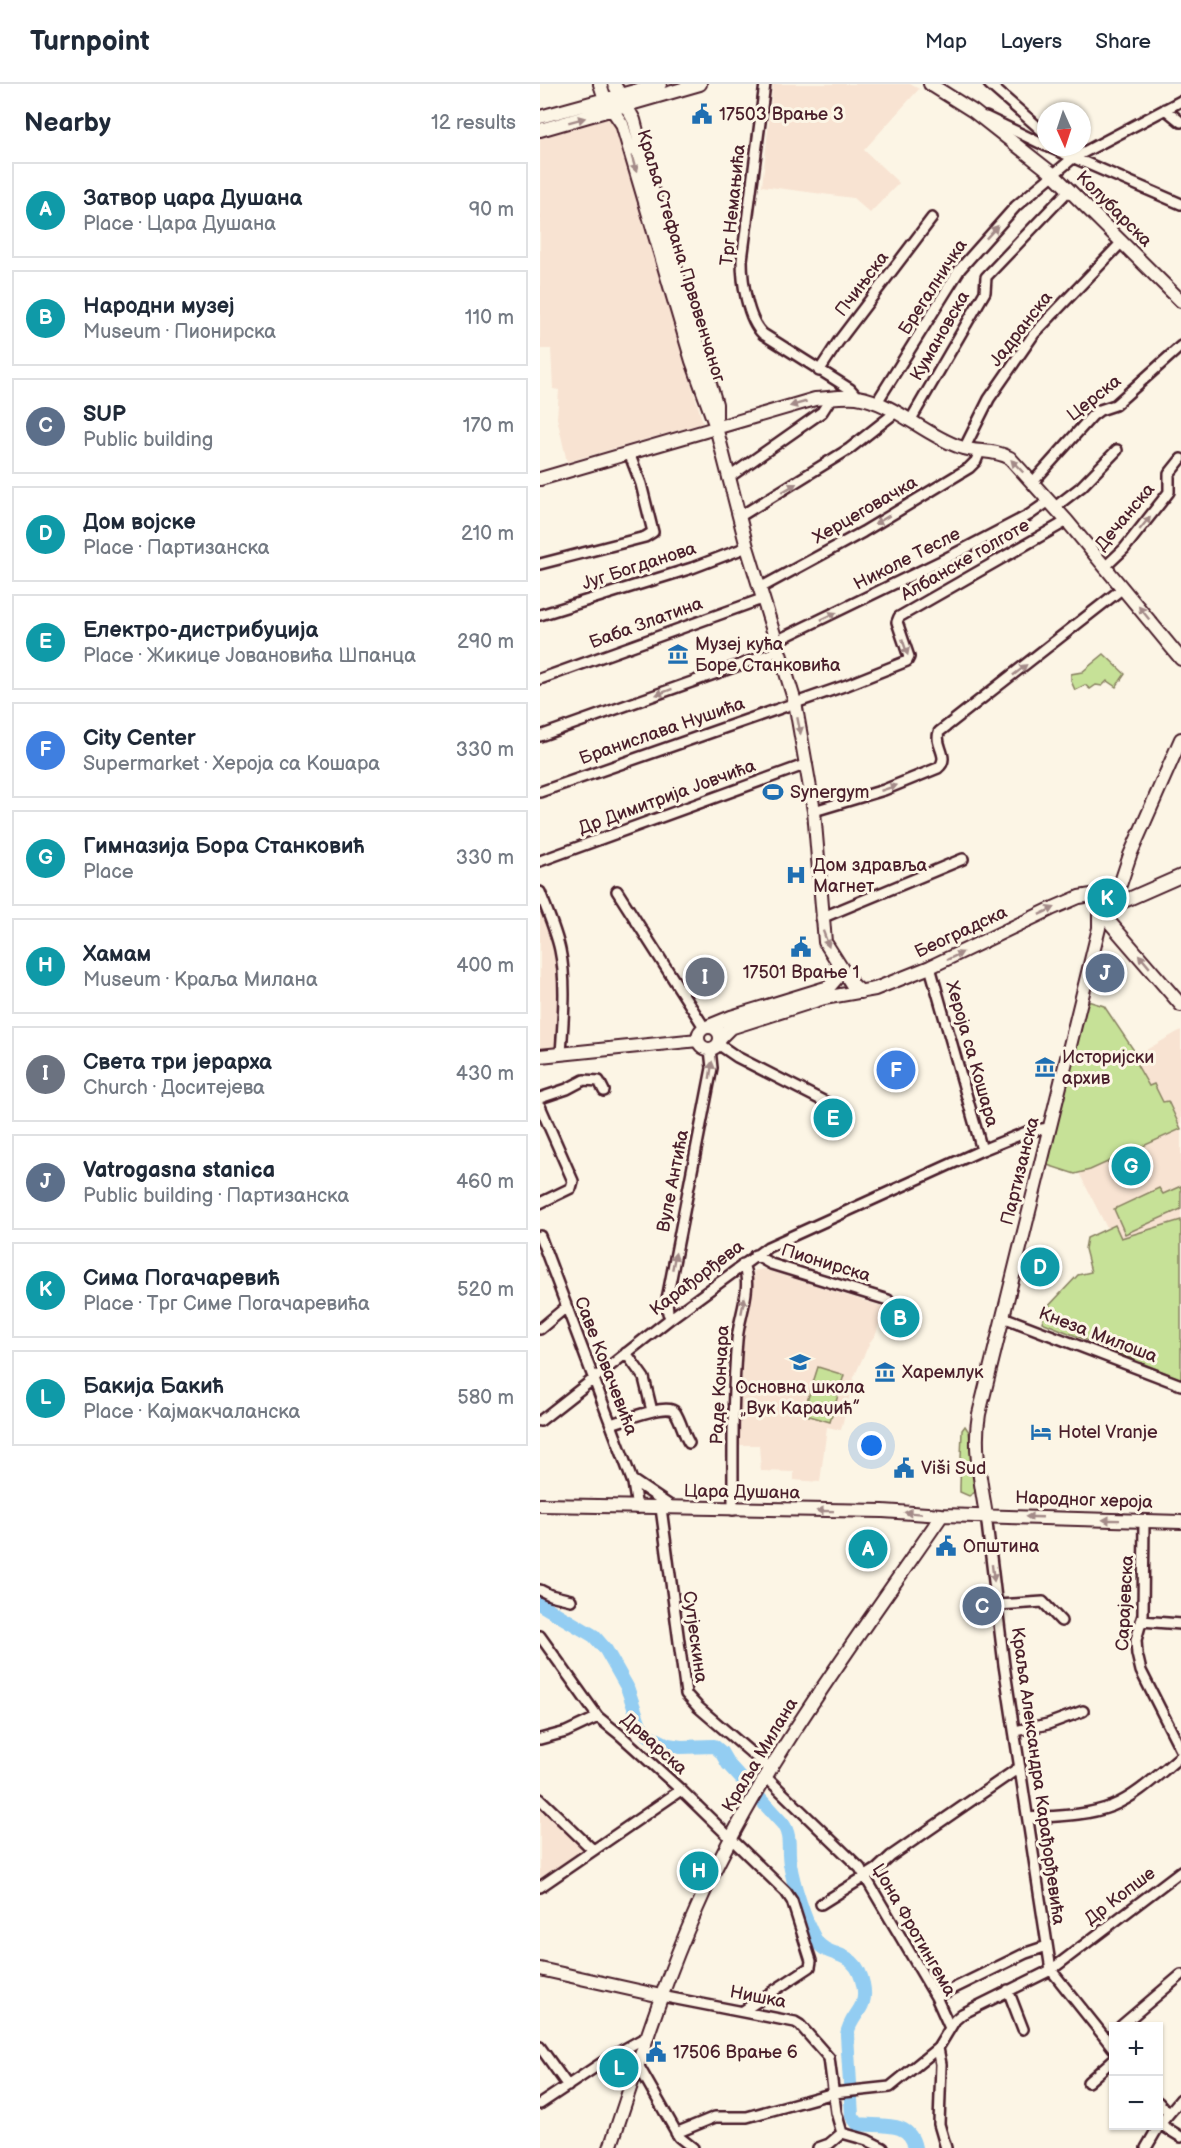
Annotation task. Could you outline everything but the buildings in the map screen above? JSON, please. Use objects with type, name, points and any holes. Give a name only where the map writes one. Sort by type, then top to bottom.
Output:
[{"type":"street","name":"Краља Стефана Првовенчаног","points":[[600,84],[605,99],[622,124],[697,359],[716,405],[725,415],[741,420]]},
{"type":"street","points":[[540,117],[605,99],[616,90],[660,84]]},
{"type":"street","points":[[540,130],[699,84]]},
{"type":"street","name":"Трг Немањића","points":[[765,84],[742,260],[744,283],[751,317],[756,328],[779,346],[819,371]]},
{"type":"street","name":"Колубарска","points":[[930,84],[973,111],[1053,174],[1181,301]]},
{"type":"street","points":[[989,84],[1037,126]]},
{"type":"street","name":"Краља Стефана Првовенчаног","points":[[616,90],[634,120],[747,547],[795,702],[814,811],[821,918],[825,942],[851,983],[861,992]]},
{"type":"street","name":"Брегалничка","points":[[877,402],[960,269],[1016,206],[1073,158],[1181,101]]},
{"type":"street","points":[[1165,109],[1181,122]]},
{"type":"street","points":[[973,111],[1037,141]]},
{"type":"street","points":[[1069,156],[1181,204]]},
{"type":"street","name":"Кумановска","points":[[910,421],[985,292],[987,278],[1069,190]]},
{"type":"street","name":"Пчињска","points":[[819,371],[838,342],[932,218]]},
{"type":"street","name":"Јадранска","points":[[964,448],[989,399],[1034,334],[1122,242]]},
{"type":"street","name":"Церска","points":[[1033,482],[1092,416],[1100,410],[1115,405],[1181,346]]},
{"type":"street","points":[[819,371],[850,389],[858,398]]},
{"type":"street","points":[[728,478],[822,412],[831,398]]},
{"type":"street","points":[[540,479],[815,399],[858,398],[877,402],[950,444],[980,452],[1005,455],[1033,482],[1106,566],[1181,659]]},
{"type":"street","name":"Краља Стефана Првовенчаног","points":[[716,405],[716,427]]},
{"type":"street","points":[[739,517],[840,455],[896,412]]},
{"type":"street","name":"Николе Тесле","points":[[540,736],[777,646],[1082,487],[1117,450]]},
{"type":"street","name":"Херцеговачка","points":[[761,593],[969,468],[976,461],[980,452]]},
{"type":"street","points":[[540,564],[645,537],[653,532],[641,484],[629,453]]},
{"type":"street","name":"Дечанска","points":[[1106,566],[1124,549],[1169,492],[1169,474],[1181,459]]},
{"type":"street","name":"Албанске голготе","points":[[795,702],[847,685],[907,661],[909,657],[897,622],[899,617],[1067,521]]},
{"type":"street","name":"Југ Богданова","points":[[540,615],[692,568],[747,547]]},
{"type":"street","points":[[814,811],[884,790],[939,768],[944,762],[937,739],[939,732],[1124,588]]},
{"type":"street","name":"Баба Златина","points":[[540,679],[761,593]]},
{"type":"street","name":"Бранислава Нушића","points":[[540,792],[795,702]]},
{"type":"street","name":"Партизанска","points":[[986,1515],[978,1452],[977,1423],[1050,1128],[1108,904],[1177,761],[1181,739]]},
{"type":"street","name":"Др Димитрија Јовчића","points":[[540,861],[807,764]]},
{"type":"street","points":[[821,918],[963,859]]},
{"type":"street","name":"Београдска","points":[[716,1044],[730,1028],[837,995],[875,989],[930,967],[1079,897],[1108,904],[1132,897],[1181,876]]},
{"type":"street","points":[[617,891],[707,1027],[717,1029],[716,1044]]},
{"type":"street","points":[[540,892],[562,958],[561,1054]]},
{"type":"street","points":[[1108,904],[1181,1005]]},
{"type":"street","points":[[716,1044],[704,1048],[698,1040],[699,1033],[730,1017],[829,987],[836,979],[838,964]]},
{"type":"street","name":"Хероја са Кошара","points":[[930,967],[982,1150]]},
{"type":"street","points":[[540,1056],[698,1040]]},
{"type":"street","points":[[716,1044],[845,1112]]},
{"type":"street","name":"Вуле Антића","points":[[671,1318],[668,1313],[667,1299],[716,1044]]},
{"type":"street","points":[[540,1098],[589,1079],[599,1081],[604,1091]]},
{"type":"street","points":[[540,1106],[573,1181],[571,1188],[540,1203]]},
{"type":"street","name":"Карађорђева","points":[[540,1421],[755,1255],[891,1190],[982,1150],[1029,1131],[1050,1128]]},
{"type":"street","name":"Саве Ковачевића","points":[[540,1236],[636,1491],[637,1508]]},
{"type":"street","name":"Пионирска","points":[[755,1255],[771,1264],[888,1300]]},
{"type":"street","name":"Раде Кончара","points":[[733,1510],[733,1416],[737,1337],[747,1284],[747,1273],[743,1264]]},
{"type":"street","points":[[540,1329],[566,1308]]},
{"type":"street","name":"Кнеза Милоша","points":[[1003,1317],[1181,1385]]},
{"type":"street","points":[[627,1353],[644,1377],[652,1411]]},
{"type":"street","points":[[611,1424],[652,1411],[672,1409],[689,1443]]},
{"type":"street","points":[[632,1480],[675,1509]]},
{"type":"street","name":"Цара Душана","points":[[540,1505],[986,1515]]},
{"type":"street","name":"Сутјескина","points":[[661,1508],[686,1694],[768,1773]]},
{"type":"street","name":"Краља Милана","points":[[610,2148],[661,1996],[696,1908],[730,1840],[811,1704],[942,1515]]},
{"type":"street","name":"Народног хероја","points":[[986,1515],[1181,1521]]},
{"type":"street","name":"Краља Александра Карађорђевића","points":[[986,1515],[996,1605],[1051,1970]]},
{"type":"street","name":"Сарајевска","points":[[1144,1520],[1143,1615],[1136,1640],[1139,1664],[1181,1750]]},
{"type":"street","points":[[540,1590],[571,1600]]},
{"type":"street","points":[[996,1605],[1043,1602],[1061,1621]]},
{"type":"street","points":[[1141,1621],[1181,1624]]},
{"type":"street","points":[[540,1636],[598,1717]]},
{"type":"street","points":[[1015,1731],[1048,1724],[1083,1711]]},
{"type":"street","name":"Дрварска","points":[[540,1739],[566,1732],[598,1717],[681,1790],[786,1892],[792,1901],[811,1961],[810,1966],[742,2011]]},
{"type":"street","points":[[1028,1818],[1076,1814],[1113,1806],[1181,1756]]},
{"type":"street","points":[[821,1904],[866,1876],[1020,1767]]},
{"type":"street","name":"Џона Фротингема","points":[[768,1773],[851,1857],[866,1876],[936,1997],[950,2028]]},
{"type":"street","points":[[540,1887],[681,1790]]},
{"type":"street","points":[[540,1799],[592,1850]]},
{"type":"street","name":"Др Копше","points":[[950,2028],[962,2014],[1051,1970],[1181,1871]]},
{"type":"street","points":[[936,1997],[1026,1953],[1047,1946]]},
{"type":"street","points":[[540,1969],[661,1996]]},
{"type":"street","points":[[1051,1970],[1109,2044]]},
{"type":"street","points":[[1126,2022],[1181,1975]]},
{"type":"street","points":[[1008,1990],[1023,2029]]},
{"type":"street","name":"Нишка","points":[[661,1996],[795,2022],[804,2028],[828,2058],[836,2112],[842,2133]]},
{"type":"street","points":[[677,2135],[716,2117],[747,2117],[834,2093],[890,2087],[939,2048],[950,2028]]},
{"type":"street","points":[[540,2104],[612,2056],[648,2036]]},
{"type":"street","points":[[1105,2039],[1109,2036]]},
{"type":"street","points":[[540,2046],[568,2086]]},
{"type":"street","points":[[939,2048],[941,2064],[939,2124],[946,2148]]},
{"type":"street","points":[[612,2056],[624,2056],[638,2065],[677,2135],[693,2148]]},
{"type":"street","points":[[1088,2082],[1109,2063]]},
{"type":"street","points":[[1163,2120],[1181,2099]]},
{"type":"street","points":[[1163,2108],[1168,2113]]},
{"type":"street","points":[[1163,2126],[1181,2137]]},
{"type":"street","points":[[1147,2148],[1157,2130]]},
{"type":"street","points":[[818,2148],[829,2144],[842,2133],[867,2140],[883,2148]]},
{"type":"shaded area","points":[[773,84],[910,84],[919,89],[864,150],[899,183],[870,213],[853,198],[762,186]]},
{"type":"shaded area","points":[[610,118],[618,130],[703,423],[567,462],[557,418],[559,390],[553,389],[551,349],[540,349],[540,138]]},
{"type":"shaded area","points":[[540,904],[556,949],[560,980],[555,1049],[540,1050]]},
{"type":"shaded area","points":[[1181,1030],[1181,1128],[1168,1101],[1163,1103],[1149,1087],[1132,1058]]},
{"type":"shaded area","points":[[1181,1129],[1181,1220],[1121,1238],[1115,1225],[1107,1228],[1079,1173]]},
{"type":"shaded area","name":"Основна школа „Вук Караџић”","points":[[763,1269],[884,1307],[876,1334],[854,1377],[841,1430],[827,1427],[820,1482],[794,1480],[794,1472],[761,1471],[759,1445],[739,1445],[739,1346],[754,1271]]},
{"type":"shaded area","points":[[540,1805],[585,1849],[540,1880]]},
{"type":"green space","points":[[1104,654],[1125,674],[1116,687],[1107,681],[1102,686],[1096,685],[1090,689],[1085,685],[1075,690],[1071,674],[1082,672]]},
{"type":"green space","points":[[1081,999],[1104,1006],[1137,1055],[1133,1058],[1149,1086],[1154,1084],[1163,1102],[1168,1101],[1181,1129],[1090,1170],[1075,1174],[1041,1163],[1052,1116],[1075,1052]]},
{"type":"green space","points":[[1181,1186],[1181,1209],[1125,1234],[1114,1209],[1159,1188],[1163,1194]]},
{"type":"green space","points":[[1181,1220],[1181,1379],[1042,1322],[1046,1309],[1078,1275],[1091,1272],[1085,1249],[1087,1238],[1115,1225],[1121,1238]]},
{"type":"green space","points":[[818,1367],[844,1375],[830,1422],[803,1414]]},
{"type":"green space","points":[[965,1426],[969,1432],[975,1488],[975,1492],[969,1496],[960,1492],[962,1430]]},
{"type":"waterway","points":[[540,1604],[594,1636],[606,1650],[627,1687],[640,1725],[648,1735],[668,1745],[714,1746],[783,1824],[788,1838],[789,1859],[794,1881],[811,1932],[820,1946],[854,1964],[863,1984],[863,2000],[847,2035],[852,2116],[858,2124],[901,2128],[912,2139],[915,2148]]},
{"type":"place","name":"17503 Врање 3","points":[[702,114]]},
{"type":"place","name":"Музеј кућа Боре Станковића","points":[[678,654]]},
{"type":"place","name":"Synergym","points":[[773,792]]},
{"type":"place","name":"Дом здравља Магнет","points":[[796,875]]},
{"type":"place","name":"Сима Погачаревић","points":[[1107,898]]},
{"type":"place","name":"17501 Врање 1","points":[[801,947]]},
{"type":"place","name":"Vatrogasna stanica","points":[[1105,973]]},
{"type":"place","name":"Света три јерарха","points":[[705,977]]},
{"type":"place","name":"Историјски архив","points":[[1045,1067]]},
{"type":"place","name":"City Center","points":[[896,1070]]},
{"type":"place","name":"Електро-дистрибуција","points":[[833,1118]]},
{"type":"place","name":"Гимназија Бора Станковић","points":[[1131,1166]]},
{"type":"place","name":"Дом војске","points":[[1040,1267]]},
{"type":"place","name":"Народни музеј","points":[[900,1318]]},
{"type":"place","name":"Основна школа „Вук Караџић”","points":[[800,1362]]},
{"type":"place","name":"Харемлук","points":[[885,1372]]},
{"type":"place","name":"Hotel Vranje","points":[[1041,1432]]},
{"type":"place","name":"Viši Sud","points":[[904,1468]]},
{"type":"place","name":"Општина","points":[[946,1546]]},
{"type":"place","name":"Затвор цара Душана","points":[[868,1549]]},
{"type":"place","name":"SUP","points":[[982,1606]]},
{"type":"place","name":"Хамам","points":[[699,1871]]},
{"type":"place","name":"17506 Врање 6","points":[[656,2052]]},
{"type":"place","name":"Бакија Бакић","points":[[619,2068]]}]
